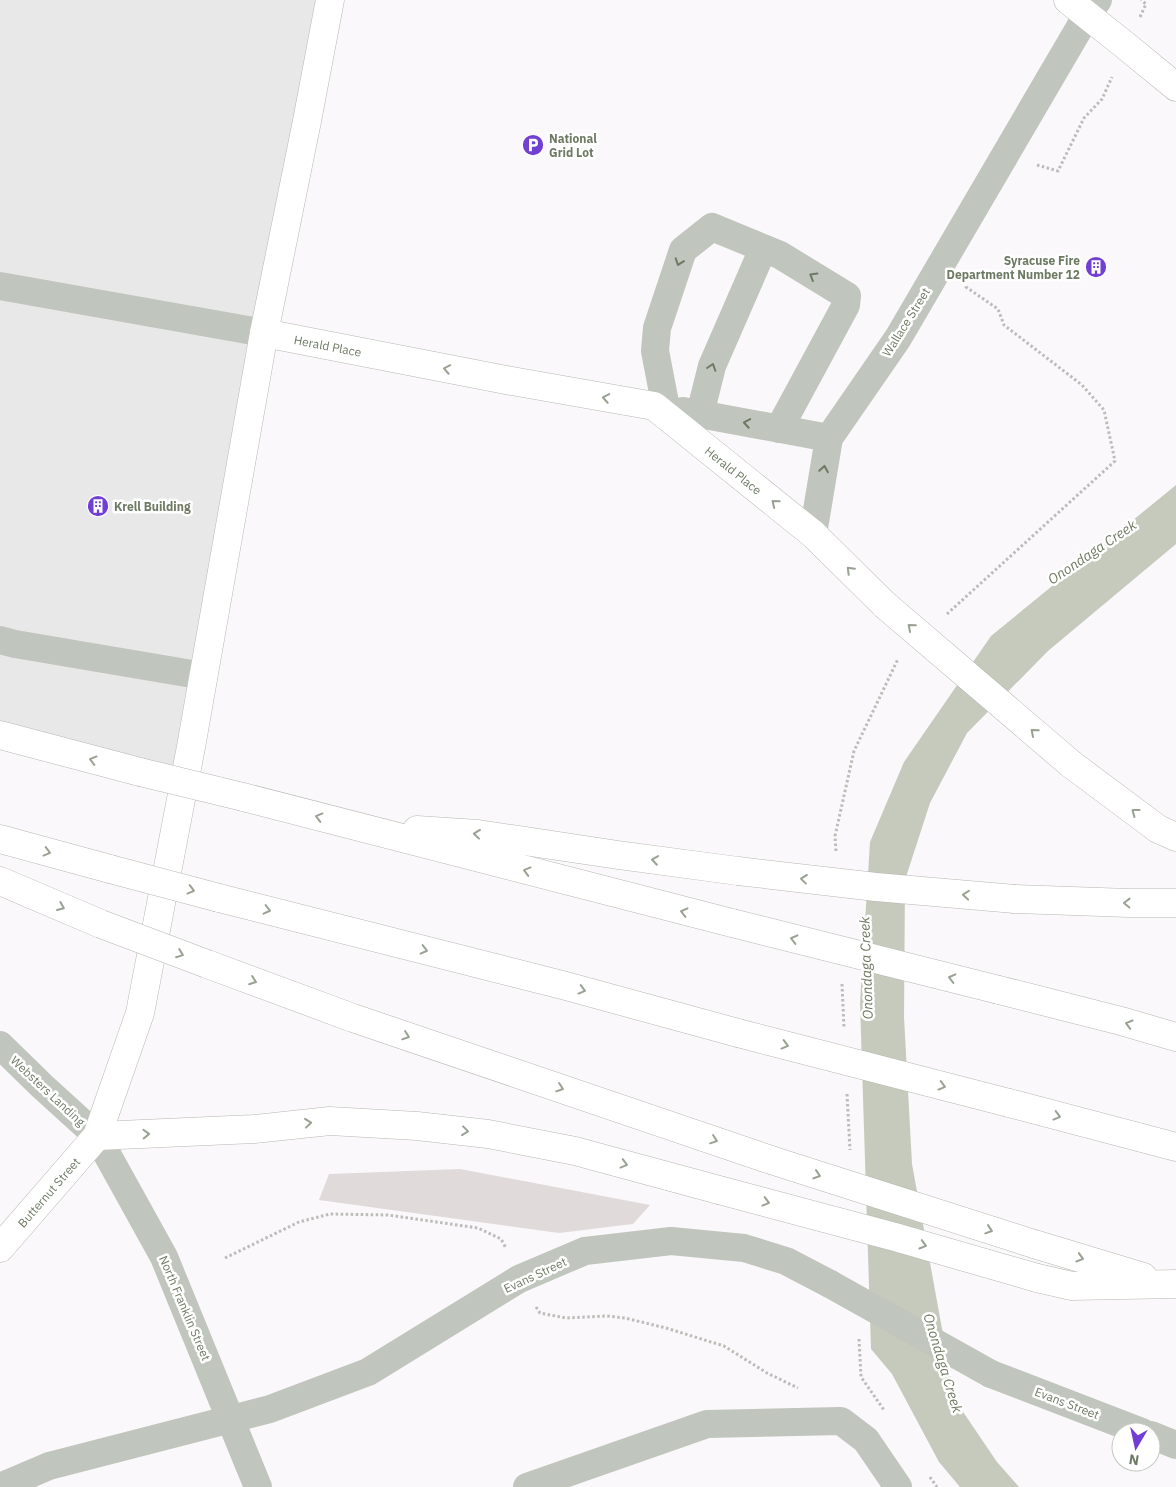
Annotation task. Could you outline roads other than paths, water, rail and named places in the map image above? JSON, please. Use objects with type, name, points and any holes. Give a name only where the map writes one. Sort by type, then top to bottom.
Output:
[{"type":"main road","points":[[330,0],[264,333],[204,676],[140,1013],[97,1136],[254,1130],[330,1121],[417,1126],[488,1134],[575,1151],[1072,1286],[1171,1284]]},
{"type":"main road","points":[[1084,5],[1126,46],[1176,87]]},
{"type":"main road","name":"Herald Place","points":[[264,333],[514,382],[660,407],[813,534],[885,604],[1071,764],[1158,829],[1176,837]]},
{"type":"main road","points":[[0,736],[732,924],[1121,1021],[1176,1037]]},
{"type":"main road","points":[[354,826],[478,834],[738,871],[876,887],[1015,899],[1176,903]]},
{"type":"main road","points":[[0,839],[219,898],[566,986],[738,1033],[1176,1147]]},
{"type":"main road","points":[[0,881],[101,924],[353,1018],[771,1160],[1034,1244],[1171,1284]]},
{"type":"main road","name":"Butternut Street","points":[[0,1248],[97,1136]]},
{"type":"street","name":"Wallace Street","points":[[813,534],[829,438],[898,338],[1084,5]]},
{"type":"street","points":[[660,407],[655,351],[657,328],[683,250],[712,226],[780,256],[847,296],[846,305],[779,429]]},
{"type":"street","points":[[700,414],[712,366],[763,249]]},
{"type":"street","name":"Herald Place","points":[[0,286],[264,333]]},
{"type":"street","name":"Herald Place","points":[[660,407],[829,438]]},
{"type":"street","points":[[0,640],[204,676]]},
{"type":"street","name":"Websters Landing","points":[[0,1045],[97,1136]]},
{"type":"street","name":"North Franklin Street","points":[[97,1136],[164,1257],[258,1487]]},
{"type":"street","name":"Evans Street","points":[[0,1487],[49,1466],[270,1409],[368,1372],[519,1279],[585,1251],[671,1241],[744,1248],[786,1261],[991,1374],[1116,1422]]},
{"type":"street","points":[[526,1487],[707,1424],[841,1421],[866,1440],[898,1487]]},
{"type":"street","points":[[1161,1439],[1176,1445]]},
{"type":"water","name":"Onondaga Creek","points":[[1176,485],[1176,544],[1048,651],[967,733],[930,803],[905,880],[904,1017],[912,1164],[955,1400],[997,1462],[1019,1487],[960,1487],[939,1462],[892,1374],[871,1349],[860,1003],[870,842],[904,762],[991,636]]},
{"type":"place","name":"National Grid Lot","points":[[533,145]]},
{"type":"place","name":"Syracuse Fire Department Number 12","points":[[1096,267]]},
{"type":"place","name":"Krell Building","points":[[98,506]]}]
